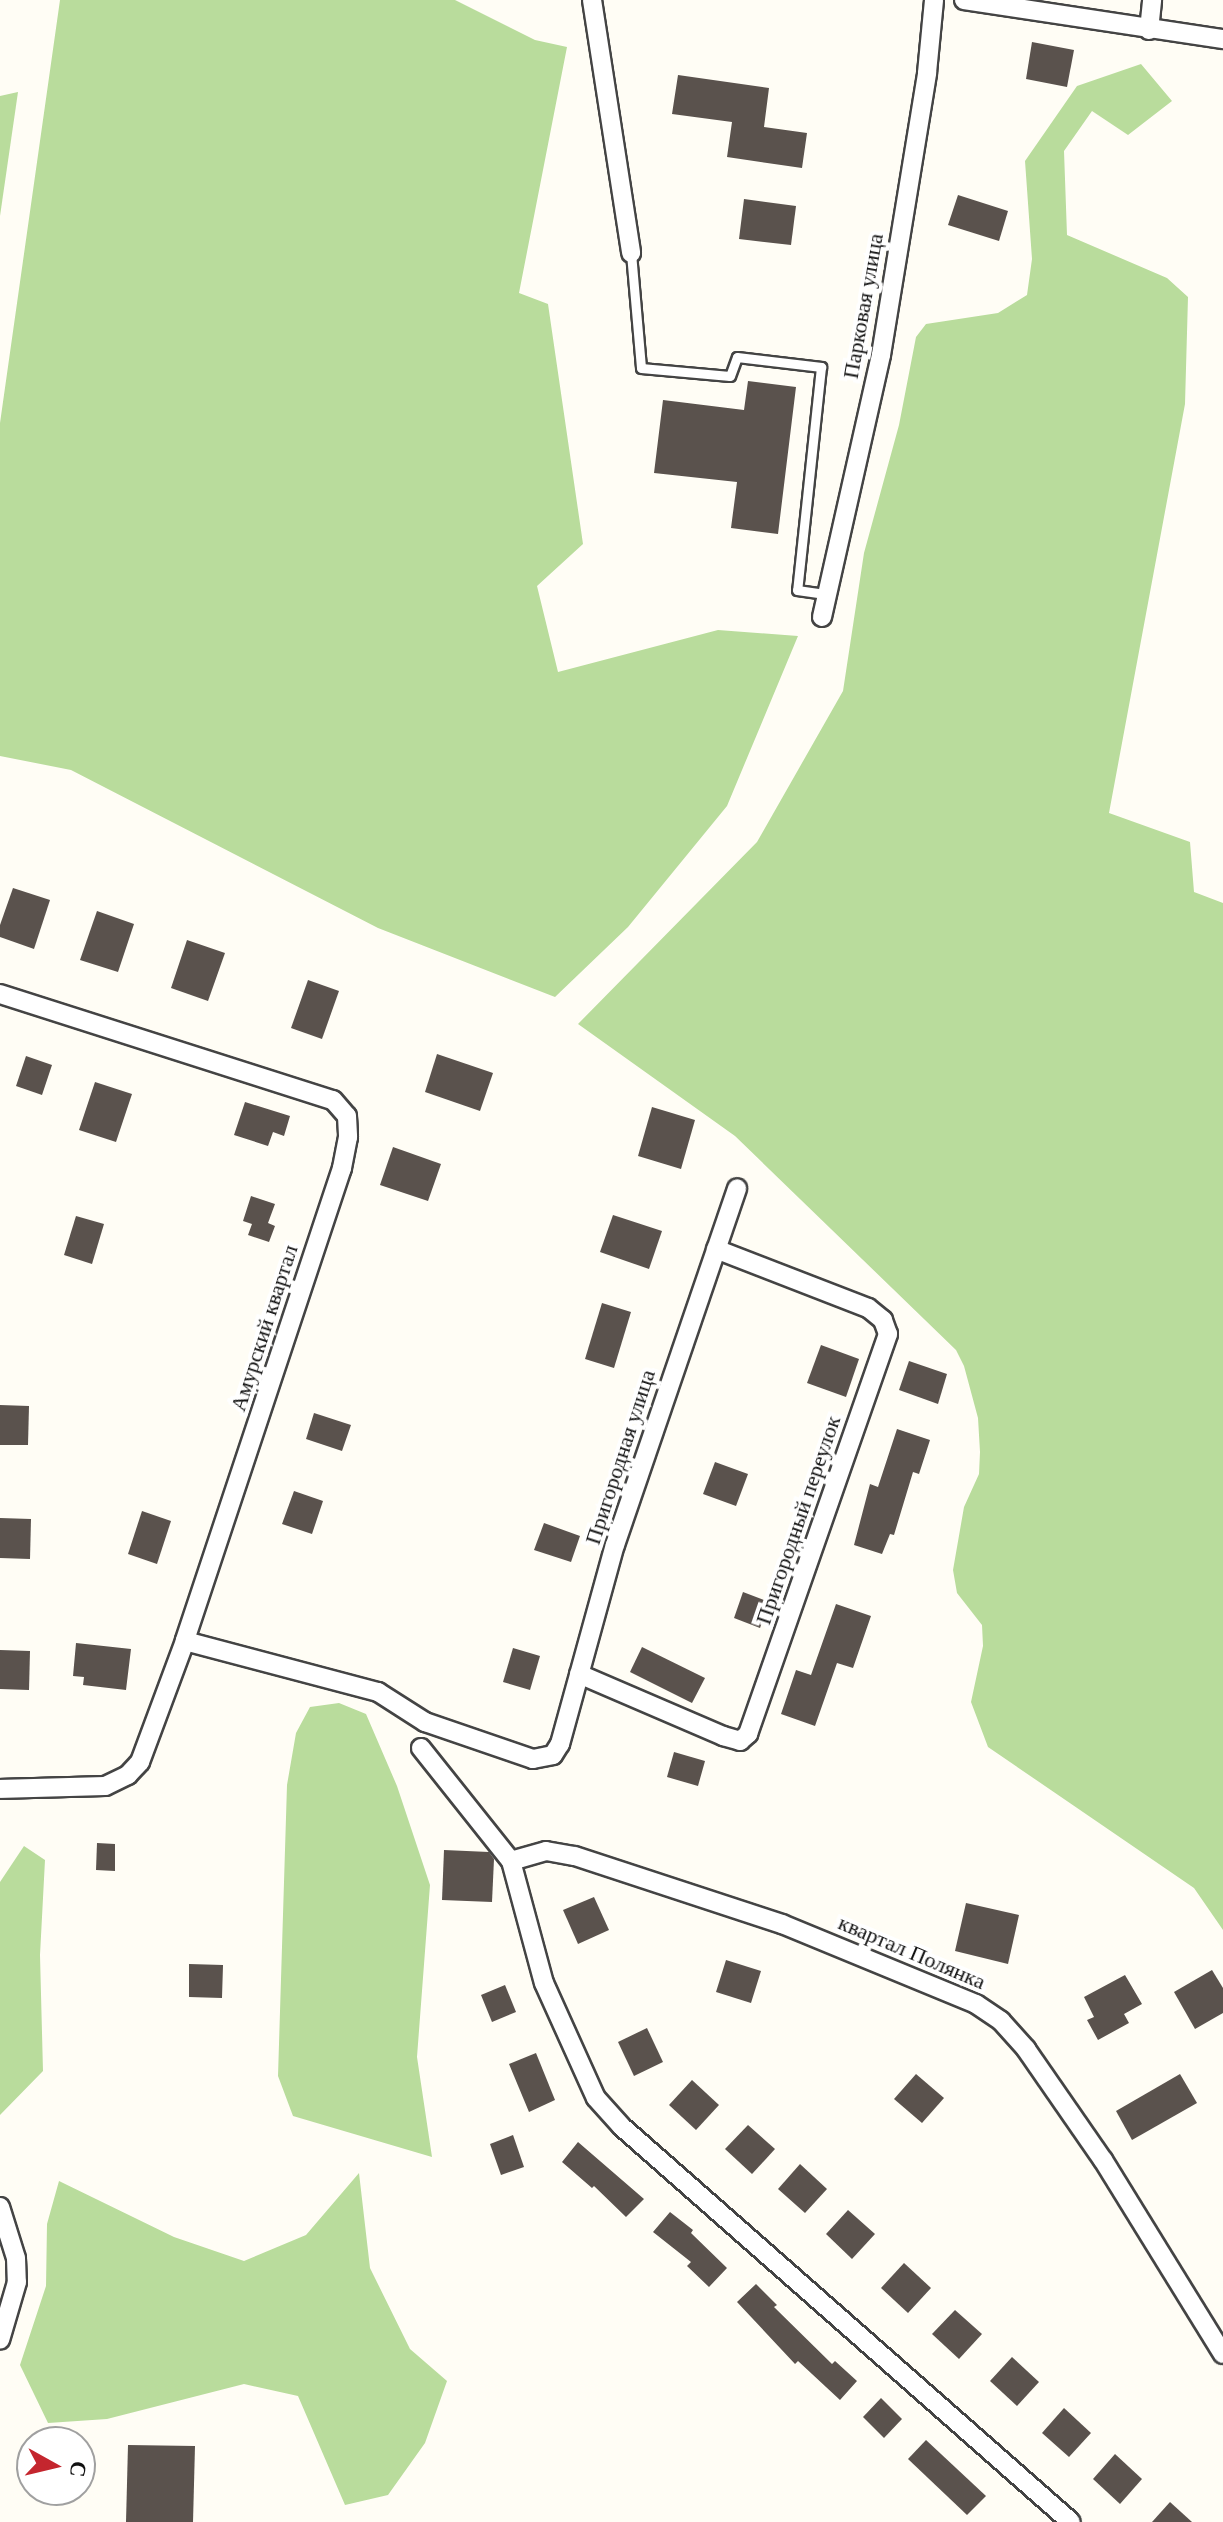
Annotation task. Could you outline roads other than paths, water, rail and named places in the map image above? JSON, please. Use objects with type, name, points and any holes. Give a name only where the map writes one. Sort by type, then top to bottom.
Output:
[{"type":"street","points":[[592,0],[631,253]]},
{"type":"street","name":"Парковая улица","points":[[822,617],[881,355],[927,73],[934,0]]},
{"type":"street","points":[[964,0],[1223,39]]},
{"type":"street","points":[[1149,30],[1152,0]]},
{"type":"street","name":"Амурский квартал","points":[[0,994],[333,1100],[347,1116],[348,1137],[342,1168],[150,1741],[128,1775],[105,1786],[0,1789]]},
{"type":"street","name":"Пригородная улица","points":[[185,1641],[378,1692],[425,1722],[533,1759],[553,1755],[560,1744],[615,1545],[737,1188]]},
{"type":"street","name":"Пригородный переулок","points":[[579,1674],[723,1736],[740,1741],[748,1734],[888,1334],[883,1320],[868,1308],[716,1249]]},
{"type":"street","points":[[421,1748],[511,1861],[544,1983],[596,2098],[621,2126],[1071,2522]]},
{"type":"street","name":"квартал Полянка","points":[[511,1861],[546,1851],[575,1856],[782,1924],[976,2004],[1001,2021],[1026,2049],[1103,2160],[1223,2354]]},
{"type":"street","points":[[0,2207],[16,2258],[17,2282],[0,2340]]},
{"type":"lane","points":[[631,253],[641,368],[730,376],[737,357],[821,367],[797,590],[827,594]]}]
